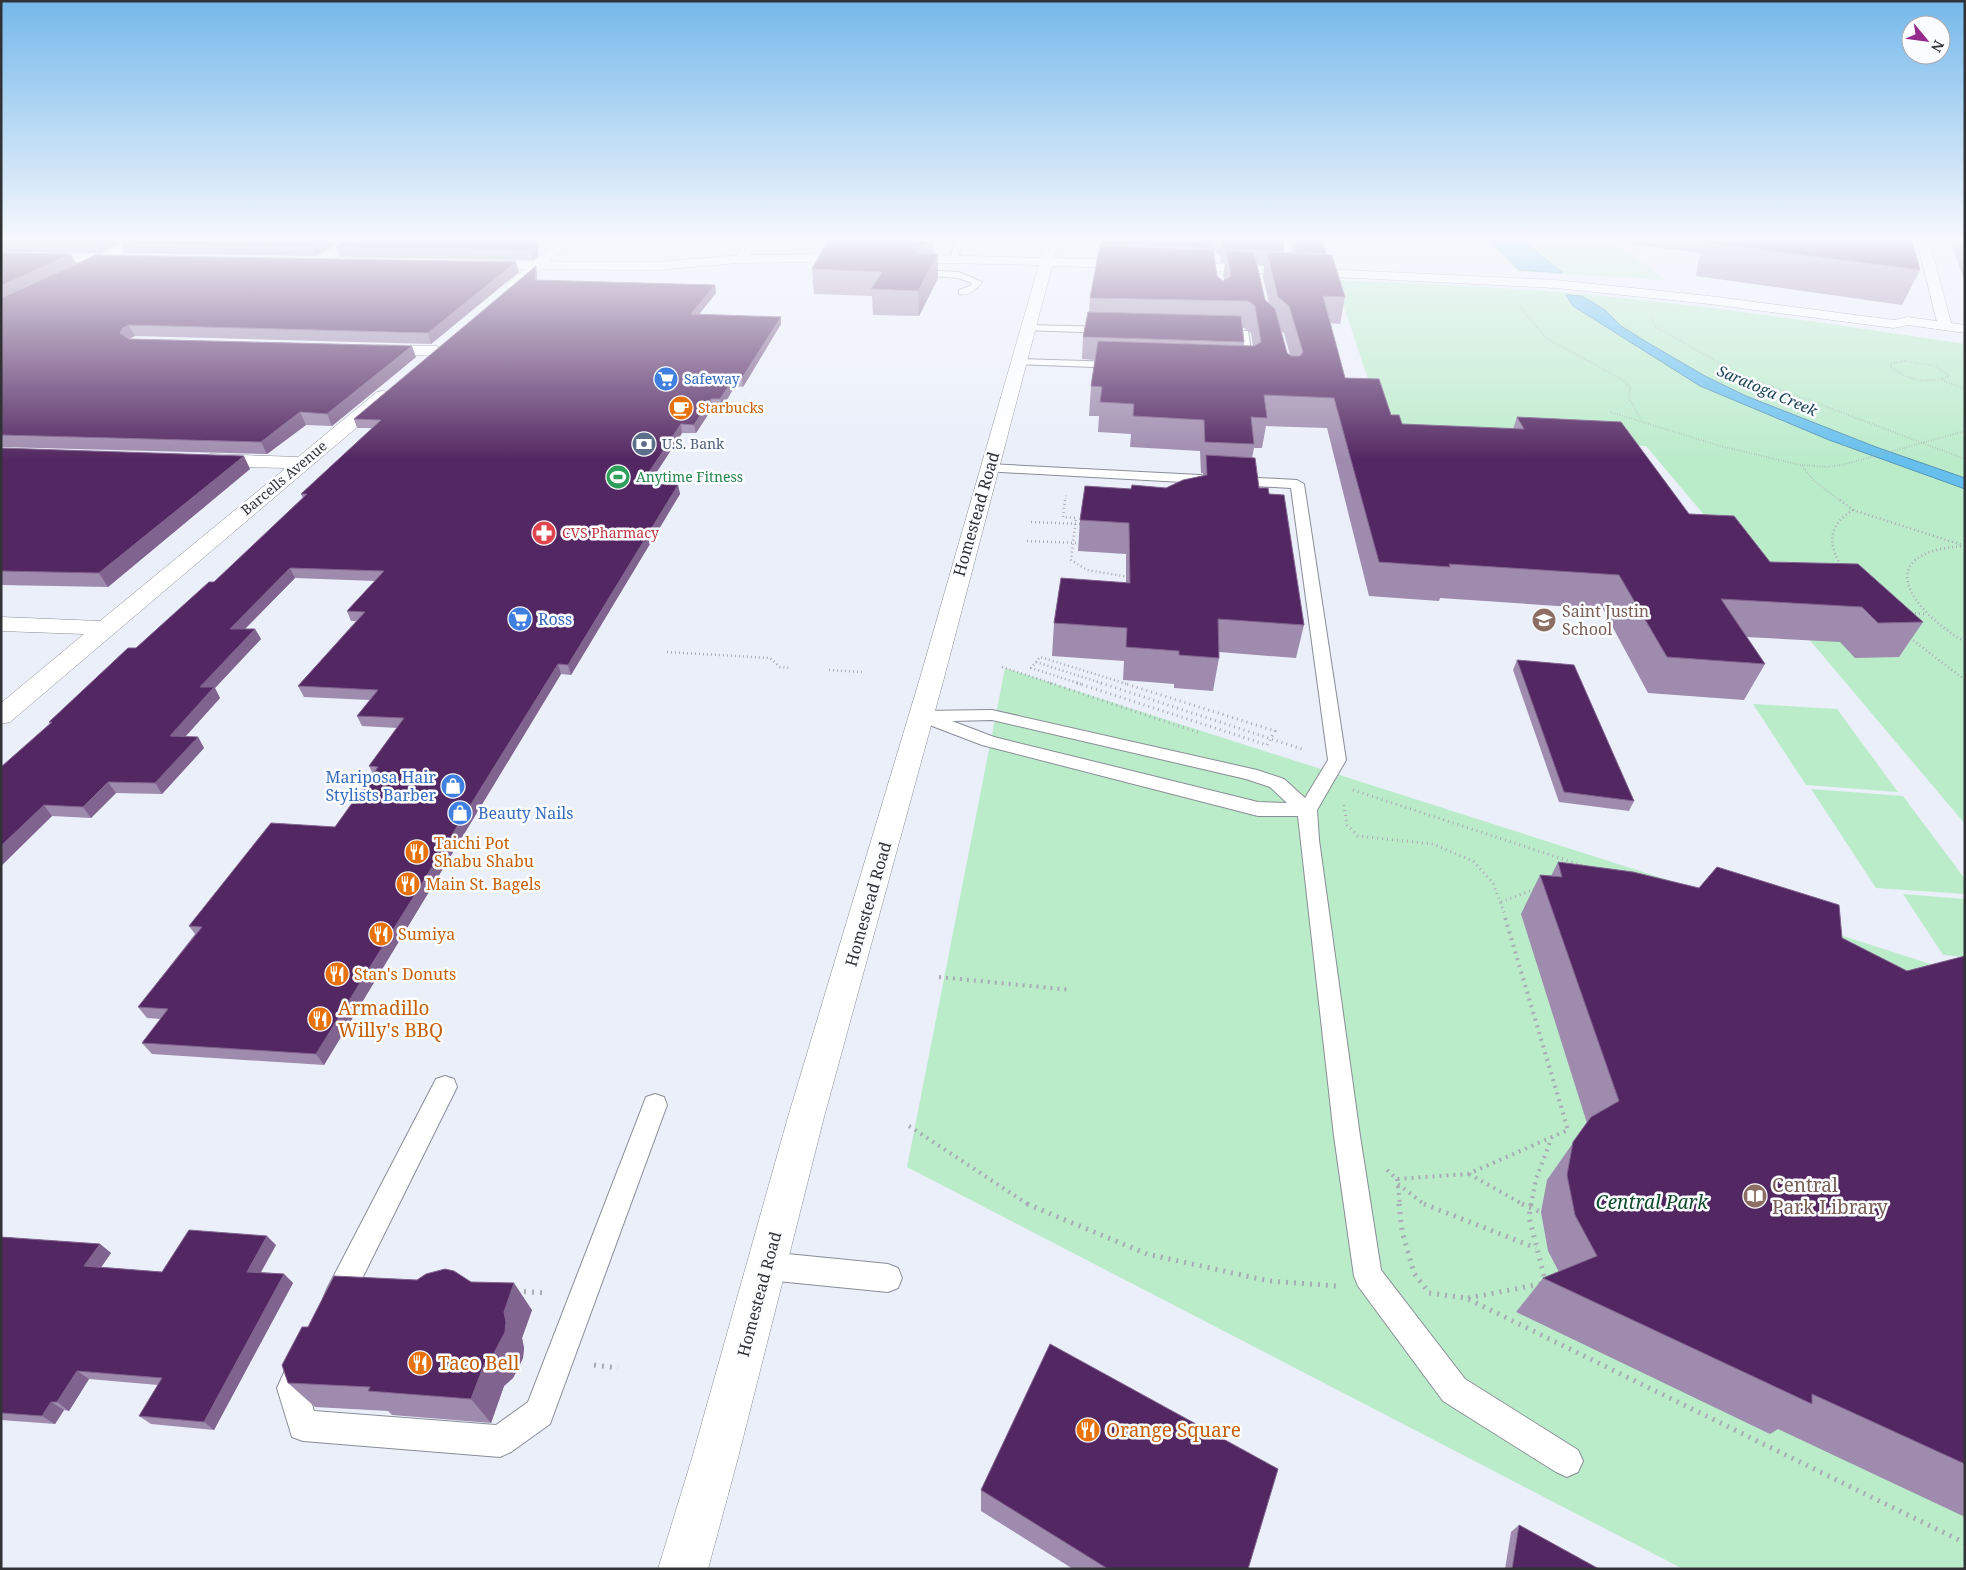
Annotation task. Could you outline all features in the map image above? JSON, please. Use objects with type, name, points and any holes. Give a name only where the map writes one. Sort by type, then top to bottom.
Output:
[{"type":"main road","name":"Homestead Road","points":[[683,1569],[806,1117],[872,894],[1031,313]]},
{"type":"main road","points":[[1814,313],[1930,329],[1945,326],[1965,329]]},
{"type":"main road","points":[[1942,313],[1945,326]]},
{"type":"main road","points":[[1894,324],[1906,331],[1965,340]]},
{"type":"main road","points":[[364,350],[443,346],[416,369]]},
{"type":"main road","name":"Barcells Avenue","points":[[1,716],[394,387]]},
{"type":"main road","points":[[196,460],[302,463]]},
{"type":"main road","points":[[1,624],[106,628]]},
{"type":"lane","points":[[1027,328],[1118,330]]},
{"type":"lane","points":[[1205,332],[1244,333],[1250,370],[1240,369]]},
{"type":"lane","points":[[1018,362],[1131,366]]},
{"type":"lane","points":[[989,468],[1297,484],[1337,760],[1307,810],[1313,877],[1347,1136],[1368,1276],[1454,1390],[1568,1461]]},
{"type":"lane","points":[[921,716],[992,715],[1250,774],[1277,784],[1307,810]]},
{"type":"lane","points":[[921,716],[988,741],[1258,809],[1307,810]]},
{"type":"lane","points":[[327,1318],[445,1087]]},
{"type":"lane","points":[[314,1344],[292,1388],[303,1426],[500,1441],[539,1413],[655,1105]]},
{"type":"lane","points":[[767,1266],[888,1278]]},
{"type":"path","points":[[1526,313],[1547,338],[1626,380],[1630,388],[1629,398],[1642,420]]},
{"type":"path","points":[[1649,313],[1656,326],[1737,373],[1965,459]]},
{"type":"path","points":[[1942,380],[1949,376],[1948,374],[1930,365],[1904,361],[1892,363],[1890,366],[1897,372],[1914,378],[1942,380],[1965,389]]},
{"type":"path","points":[[1610,412],[1642,420],[1720,446],[1801,465],[1827,467],[1965,431]]},
{"type":"path","points":[[1801,465],[1814,481],[1853,510],[1965,546]]},
{"type":"path","points":[[1069,472],[1063,517],[1076,518],[1071,560],[1087,570],[1134,578]]},
{"type":"path","points":[[1844,570],[1835,558],[1832,536],[1837,521],[1853,510]]},
{"type":"path","points":[[1030,522],[1082,524]]},
{"type":"path","points":[[1027,540],[1079,543]]},
{"type":"path","points":[[1965,546],[1937,550],[1917,558],[1907,572],[1909,591],[1925,614],[1965,642]]},
{"type":"path","points":[[1906,612],[1925,614]]},
{"type":"path","points":[[1909,637],[1965,680]]},
{"type":"path","points":[[667,652],[770,658],[780,667],[790,668]]},
{"type":"path","points":[[1040,657],[1275,731],[1267,745],[1031,668],[1036,662],[1040,657]]},
{"type":"path","points":[[1036,662],[1337,760]]},
{"type":"path","points":[[1002,667],[1208,736]]},
{"type":"path","points":[[829,670],[862,672]]},
{"type":"path","points":[[1397,1182],[1468,1174],[1568,1130],[1501,902],[1493,883],[1473,861],[1433,844],[1358,836],[1347,825],[1345,795],[1350,789],[1591,868]]},
{"type":"path","points":[[1501,902],[1537,888]]},
{"type":"path","points":[[940,977],[1071,990]]},
{"type":"path","points":[[909,1126],[1029,1205],[1147,1254],[1269,1281],[1377,1288],[1466,1298],[1546,1284],[1529,1217],[1536,1179],[1552,1137]]},
{"type":"path","points":[[1347,1136],[1397,1182],[1428,1207],[1537,1248]]},
{"type":"path","points":[[1468,1174],[1530,1209],[1542,1212]]},
{"type":"path","points":[[1397,1182],[1402,1231],[1414,1273],[1430,1293]]},
{"type":"path","points":[[511,1291],[550,1294]]},
{"type":"path","points":[[1466,1298],[1965,1543]]},
{"type":"green space","points":[[1346,313],[1750,313],[1965,344],[1965,824],[1646,446],[1386,433]]},
{"type":"green space","name":"Central Park","points":[[1005,668],[1965,975],[1965,1569],[1683,1569],[907,1167]]},
{"type":"green space","points":[[1753,704],[1837,709],[1898,792],[1806,785]]},
{"type":"green space","points":[[1811,789],[1903,796],[1965,879],[1965,894],[1876,888]]},
{"type":"green space","points":[[1903,894],[1965,899],[1965,957],[1943,955]]},
{"type":"water","points":[[1585,313],[1608,313],[1621,326],[1645,341],[1705,376],[1746,396],[1876,447],[1965,478],[1965,489],[1829,440],[1700,386]]},
{"type":"building","points":[[1,313],[452,313],[428,333],[129,325],[123,328],[120,333],[129,339],[412,346],[327,414],[300,412],[261,442],[1,435]]},
{"type":"building","points":[[480,313],[692,313],[781,317],[742,378],[734,378],[720,399],[711,399],[694,425],[681,424],[641,484],[678,485],[568,665],[558,664],[316,1054],[142,1043],[168,1009],[138,1007],[202,927],[189,926],[271,823],[335,827],[378,767],[369,766],[404,718],[357,716],[378,690],[298,686],[365,612],[347,611],[384,571],[290,568],[230,629],[255,629],[200,687],[214,687],[170,736],[198,737],[155,783],[108,782],[83,807],[44,805],[1,846],[1,767],[52,722],[49,722],[128,648],[136,648],[209,582],[214,582],[307,494],[301,494],[381,420],[354,419]]},
{"type":"building","points":[[1088,313],[1241,316],[1244,342],[1083,337]]},
{"type":"building","points":[[1256,313],[1276,313],[1287,353],[1291,356],[1300,356],[1303,352],[1291,313],[1328,313],[1345,378],[1379,379],[1391,415],[1399,415],[1402,424],[1524,429],[1517,417],[1621,422],[1689,514],[1734,516],[1770,562],[1858,564],[1923,622],[1878,623],[1862,607],[1721,599],[1765,664],[1667,657],[1619,575],[1449,564],[1450,567],[1379,562],[1334,398],[1264,395],[1267,418],[1251,417],[1254,444],[1205,442],[1204,420],[1133,416],[1134,404],[1100,402],[1102,387],[1091,386],[1098,341],[1254,346],[1261,342]]},
{"type":"building","points":[[1,448],[244,456],[99,573],[1,571]]},
{"type":"building","points":[[1206,455],[1255,458],[1259,488],[1268,488],[1269,494],[1284,495],[1304,625],[1218,619],[1219,658],[1179,655],[1179,651],[1126,647],[1127,628],[1054,623],[1061,578],[1130,583],[1129,523],[1080,520],[1085,486],[1131,489],[1132,485],[1166,488],[1183,480],[1207,475]]},
{"type":"building","points":[[1517,660],[1574,665],[1634,801],[1564,792]]},
{"type":"building","name":"Central Park Library","points":[[1558,862],[1633,872],[1699,888],[1717,867],[1839,905],[1842,938],[1907,971],[1965,956],[1965,1464],[1812,1394],[1812,1404],[1543,1278],[1597,1256],[1575,1215],[1567,1175],[1573,1142],[1591,1117],[1619,1101],[1540,875],[1562,877]]},
{"type":"building","points":[[189,1230],[267,1236],[247,1272],[284,1274],[204,1422],[139,1416],[162,1378],[77,1371],[57,1402],[51,1402],[42,1416],[1,1413],[1,1237],[100,1244],[84,1266],[162,1272]]},
{"type":"building","name":"Taco Bell","points":[[445,1269],[454,1271],[471,1282],[514,1283],[504,1312],[505,1332],[494,1353],[485,1362],[471,1399],[368,1391],[370,1387],[288,1383],[282,1365],[302,1327],[308,1327],[334,1276],[417,1280],[426,1274]]},
{"type":"building","name":"Orange Square","points":[[1050,1344],[1278,1469],[1248,1569],[1108,1569],[981,1490]]},
{"type":"building","points":[[1519,1525],[1599,1569],[1512,1569]]},
{"type":"place","name":"Safeway","points":[[666,379]]},
{"type":"place","name":"Starbucks","points":[[681,408]]},
{"type":"place","name":"U.S. Bank","points":[[644,444]]},
{"type":"place","name":"Anytime Fitness","points":[[618,477]]},
{"type":"place","name":"CVS Pharmacy","points":[[544,533]]},
{"type":"place","name":"Ross","points":[[520,619]]},
{"type":"place","name":"Saint Justin School","points":[[1544,620]]},
{"type":"place","name":"Mariposa Hair Stylists Barber","points":[[453,786]]},
{"type":"place","name":"Beauty Nails","points":[[460,813]]},
{"type":"place","name":"Taichi Pot Shabu Shabu","points":[[417,852]]},
{"type":"place","name":"Main St. Bagels","points":[[408,884]]},
{"type":"place","name":"Sumiya","points":[[381,934]]},
{"type":"place","name":"Stan's Donuts","points":[[337,974]]},
{"type":"place","name":"Armadillo Willy's BBQ","points":[[320,1019]]},
{"type":"place","name":"Central Park Library","points":[[1755,1196]]},
{"type":"place","name":"Taco Bell","points":[[420,1363]]},
{"type":"place","name":"Orange Square","points":[[1088,1430]]},
{"type":"water label","name":"Saratoga Creek","points":[[1767,391]]}]
